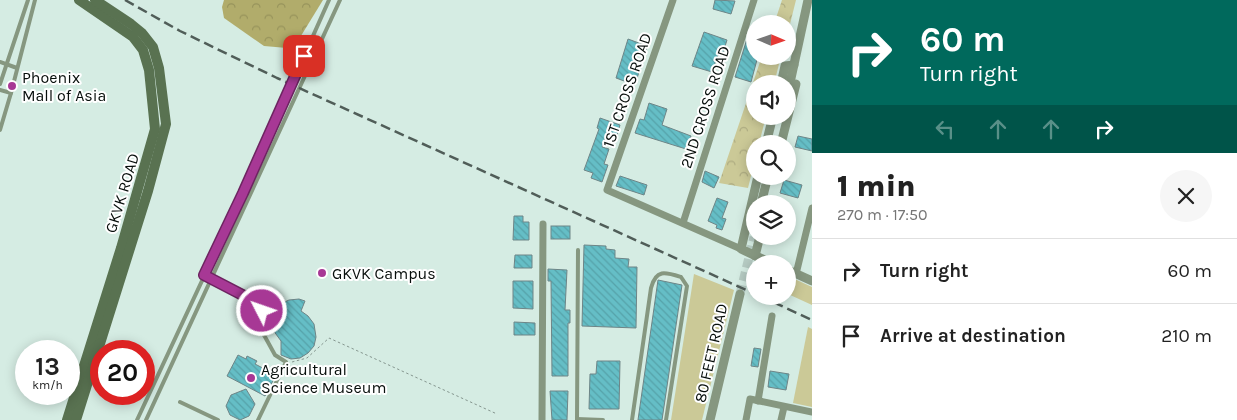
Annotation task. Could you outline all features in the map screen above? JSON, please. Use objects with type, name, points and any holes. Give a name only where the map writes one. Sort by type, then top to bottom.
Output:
[{"type":"main road","name":"GKVK ROAD","points":[[76,420],[164,136],[166,124],[159,68],[153,47],[79,0]]},
{"type":"main road","name":"GKVK ROAD","points":[[67,420],[154,138],[155,116],[144,43],[131,24],[95,0]]},
{"type":"street","name":"1ST CROSS ROAD","points":[[673,0],[607,190],[683,223]]},
{"type":"street","name":"2ND CROSS ROAD","points":[[683,223],[754,0]]},
{"type":"street","points":[[796,56],[808,0]]},
{"type":"street","points":[[783,75],[785,66],[794,65]]},
{"type":"street","points":[[792,75],[794,65]]},
{"type":"street","points":[[783,135],[798,71],[794,65]]},
{"type":"street","points":[[741,249],[756,185]]},
{"type":"street","points":[[796,259],[812,208]]},
{"type":"street","points":[[683,223],[753,255]]},
{"type":"street","points":[[542,420],[543,224]]},
{"type":"street","points":[[796,274],[812,281]]},
{"type":"street","name":"80 FEET ROAD","points":[[710,420],[740,294]]},
{"type":"street","points":[[758,401],[772,316]]},
{"type":"street","points":[[746,420],[750,399],[812,412]]},
{"type":"street","points":[[782,420],[784,407]]},
{"type":"lane","points":[[0,84],[28,0]]},
{"type":"lane","points":[[0,130],[35,0]]},
{"type":"lane","points":[[137,420],[329,0]]},
{"type":"lane","points":[[146,420],[340,0]]},
{"type":"lane","points":[[0,62],[17,68]]},
{"type":"lane","points":[[0,90],[11,93]]},
{"type":"lane","points":[[578,250],[577,419],[603,420]]},
{"type":"lane","points":[[632,420],[651,288],[654,279],[662,273],[681,277],[687,286],[666,420]]},
{"type":"lane","points":[[204,275],[256,302],[262,311],[264,335],[276,355],[286,362],[258,420]]},
{"type":"lane","points":[[180,402],[218,420]]},
{"type":"path","points":[[286,362],[307,358],[329,338],[497,414]]},
{"type":"green space","points":[[224,0],[323,0],[296,44],[287,48],[264,46],[224,18],[222,7]]},
{"type":"green space","points":[[782,0],[796,0],[792,15],[777,15]]},
{"type":"green space","points":[[759,65],[779,65],[776,75],[756,75]]},
{"type":"green space","points":[[746,103],[746,125],[764,125],[761,135],[746,135],[746,185],[749,185],[748,188],[719,183]]},
{"type":"green space","points":[[694,274],[734,290],[702,420],[671,420]]},
{"type":"green space","points":[[796,280],[812,287],[812,305],[796,298]]},
{"type":"green space","points":[[808,327],[812,329],[812,407],[793,403]]},
{"type":"building","points":[[715,0],[735,1],[731,14],[713,9]]},
{"type":"building","points":[[704,32],[727,40],[722,56],[718,55],[712,72],[692,66]]},
{"type":"building","points":[[628,39],[647,46],[644,57],[636,54],[630,70],[639,72],[635,85],[616,78]]},
{"type":"building","points":[[746,42],[746,65],[756,65],[753,75],[746,75],[746,80],[735,77]]},
{"type":"building","points":[[649,103],[667,109],[662,125],[691,136],[686,149],[635,133],[640,119],[644,120]]},
{"type":"building","points":[[600,118],[620,125],[617,135],[607,132],[602,147],[609,149],[604,164],[608,165],[602,182],[591,178],[593,173],[584,170],[599,129],[597,128]]},
{"type":"building","points":[[798,136],[812,139],[812,151],[796,147]]},
{"type":"building","points":[[705,171],[719,177],[714,188],[702,182]]},
{"type":"building","points":[[620,176],[647,185],[644,195],[616,186]]},
{"type":"building","points":[[796,183],[802,185],[798,198],[796,195],[780,193],[782,185],[796,185]]},
{"type":"building","points":[[717,198],[728,202],[722,218],[726,219],[722,230],[716,228],[717,225],[708,221]]},
{"type":"building","points":[[514,216],[523,216],[523,222],[529,222],[529,240],[513,240]]},
{"type":"building","points":[[551,226],[570,226],[570,239],[551,239]]},
{"type":"building","points":[[584,245],[606,246],[606,249],[615,250],[615,258],[629,259],[628,267],[637,267],[636,328],[582,326]]},
{"type":"building","points":[[515,255],[532,255],[532,268],[514,268]]},
{"type":"building","points":[[548,269],[567,270],[565,310],[570,310],[570,323],[568,323],[568,376],[552,376],[551,281],[548,281]]},
{"type":"building","points":[[658,280],[682,285],[662,420],[638,420]]},
{"type":"building","points":[[513,281],[533,281],[533,309],[513,308]]},
{"type":"building","points":[[299,299],[305,301],[301,311],[314,324],[316,337],[314,346],[308,353],[300,358],[291,359],[281,355],[281,341],[273,330],[272,320],[274,312],[280,304],[289,300]]},
{"type":"building","points":[[514,322],[535,323],[535,335],[514,335]]},
{"type":"building","points":[[754,348],[761,349],[758,367],[751,366]]},
{"type":"building","points":[[238,355],[246,359],[247,356],[257,361],[255,364],[276,375],[265,396],[227,376]]},
{"type":"building","points":[[597,361],[620,361],[619,409],[589,409],[590,374],[596,374]]},
{"type":"building","points":[[770,371],[789,374],[786,390],[768,387]]},
{"type":"building","points":[[246,389],[255,404],[249,416],[240,420],[230,415],[226,406],[231,395]]},
{"type":"building","points":[[550,391],[568,391],[567,420],[552,420]]},
{"type":"tunnel","points":[[740,294],[752,245]]},
{"type":"railway","points":[[125,0],[180,31],[277,78],[746,290]]},
{"type":"railway","points":[[780,305],[812,320]]},
{"type":"place","name":"Phoenix Mall of Asia","points":[[12,86]]},
{"type":"place","name":"GKVK Campus","points":[[322,273]]},
{"type":"place","name":"Agricultural Science Museum","points":[[251,378]]},
{"type":"route","points":[[262,311],[256,302],[204,275],[304,56]]}]
